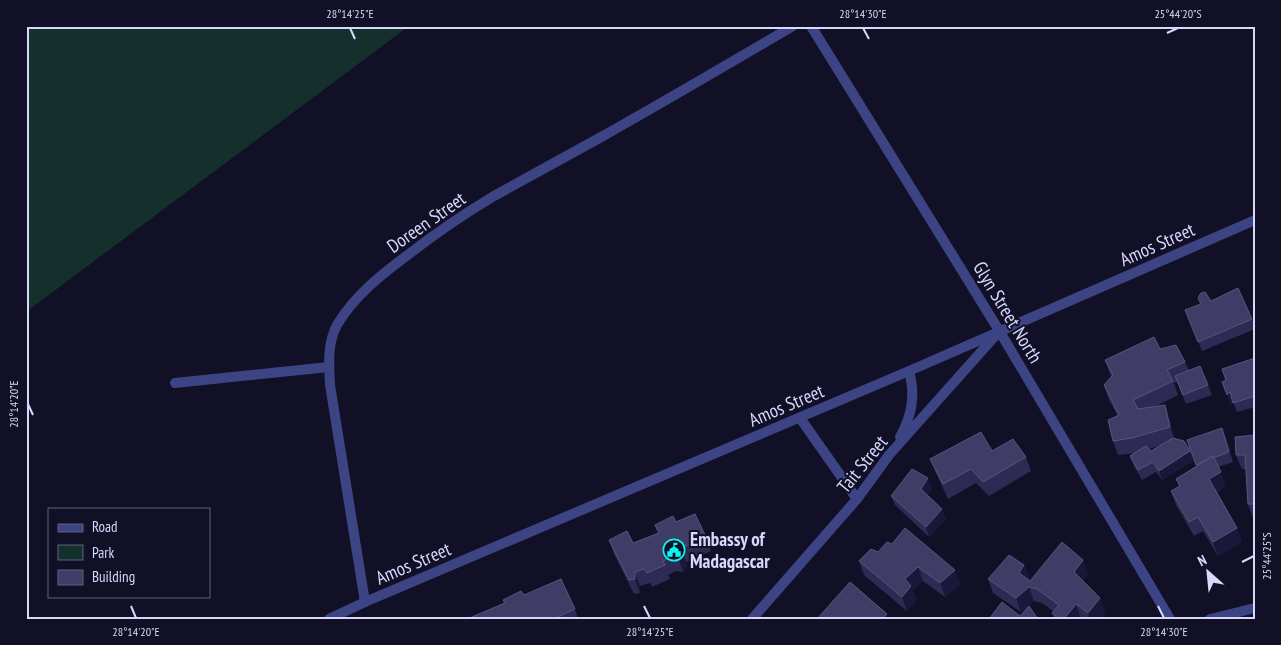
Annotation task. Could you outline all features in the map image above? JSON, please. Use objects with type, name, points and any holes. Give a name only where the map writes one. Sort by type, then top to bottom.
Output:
[{"type":"street","name":"Doreen Street","points":[[365,602],[330,385],[329,353],[331,339],[347,310],[370,285],[394,265],[446,227],[493,197],[671,98],[794,26]]},
{"type":"street","name":"Glyn Street North","points":[[811,26],[1000,332],[1170,619]]},
{"type":"street","name":"Amos Street","points":[[329,619],[365,602],[908,372],[1255,220]]},
{"type":"street","name":"Tait Street","points":[[752,619],[856,499],[889,455],[1000,332]]},
{"type":"street","points":[[175,383],[329,367]]},
{"type":"street","points":[[889,455],[905,429],[910,414],[913,390],[908,372]]},
{"type":"street","points":[[800,418],[856,499]]},
{"type":"street","points":[[1210,619],[1255,608]]},
{"type":"green space","points":[[26,26],[409,26],[26,312]]},
{"type":"building","points":[[1238,288],[1252,319],[1198,342],[1185,310],[1201,304],[1198,298],[1201,293],[1205,292],[1211,301]]},
{"type":"building","points":[[1154,337],[1160,349],[1176,345],[1185,362],[1167,370],[1173,381],[1133,400],[1138,409],[1165,405],[1170,427],[1132,438],[1113,441],[1108,420],[1119,415],[1104,385],[1113,375],[1105,360]]},
{"type":"building","points":[[1255,358],[1255,396],[1233,403],[1230,392],[1227,395],[1222,382],[1226,380],[1222,369]]},
{"type":"building","points":[[1200,366],[1208,385],[1183,395],[1175,376]]},
{"type":"building","points":[[1222,428],[1229,452],[1213,458],[1213,456],[1196,465],[1187,440]]},
{"type":"building","points":[[981,432],[992,451],[1013,439],[1026,457],[983,482],[971,469],[943,484],[930,459]]},
{"type":"building","points":[[1255,435],[1255,504],[1248,504],[1245,455],[1236,455],[1235,437]]},
{"type":"building","points":[[1173,438],[1184,441],[1190,451],[1159,471],[1153,462],[1138,470],[1130,456],[1146,446],[1151,451]]},
{"type":"building","points":[[1213,456],[1221,472],[1209,479],[1237,528],[1213,542],[1198,517],[1189,522],[1171,491],[1180,486],[1176,479]]},
{"type":"building","points":[[912,469],[928,478],[921,489],[942,509],[926,527],[891,496]]},
{"type":"building","points":[[695,514],[706,537],[681,548],[681,554],[678,557],[671,557],[663,561],[665,565],[647,573],[644,569],[635,572],[635,579],[629,580],[609,540],[627,531],[633,543],[659,533],[655,525],[673,516],[676,522]]},
{"type":"building","points":[[905,528],[955,570],[940,583],[918,567],[905,579],[911,586],[902,597],[859,561],[871,549],[878,552],[887,542],[892,544]]},
{"type":"building","points":[[1062,542],[1083,560],[1074,572],[1100,598],[1088,613],[1076,604],[1064,619],[1059,619],[1052,613],[1059,605],[1037,589],[1029,587],[1016,598],[988,579],[1009,555],[1024,565],[1019,573],[1030,581]]},
{"type":"building","points":[[561,579],[575,609],[553,619],[467,619],[505,603],[503,600],[521,591],[524,595]]},
{"type":"building","points":[[850,582],[887,614],[882,619],[817,619]]},
{"type":"building","points":[[1002,602],[1020,616],[1029,606],[1038,619],[989,619]]},
{"type":"place","name":"Embassy of Madagascar","points":[[674,550]]}]
